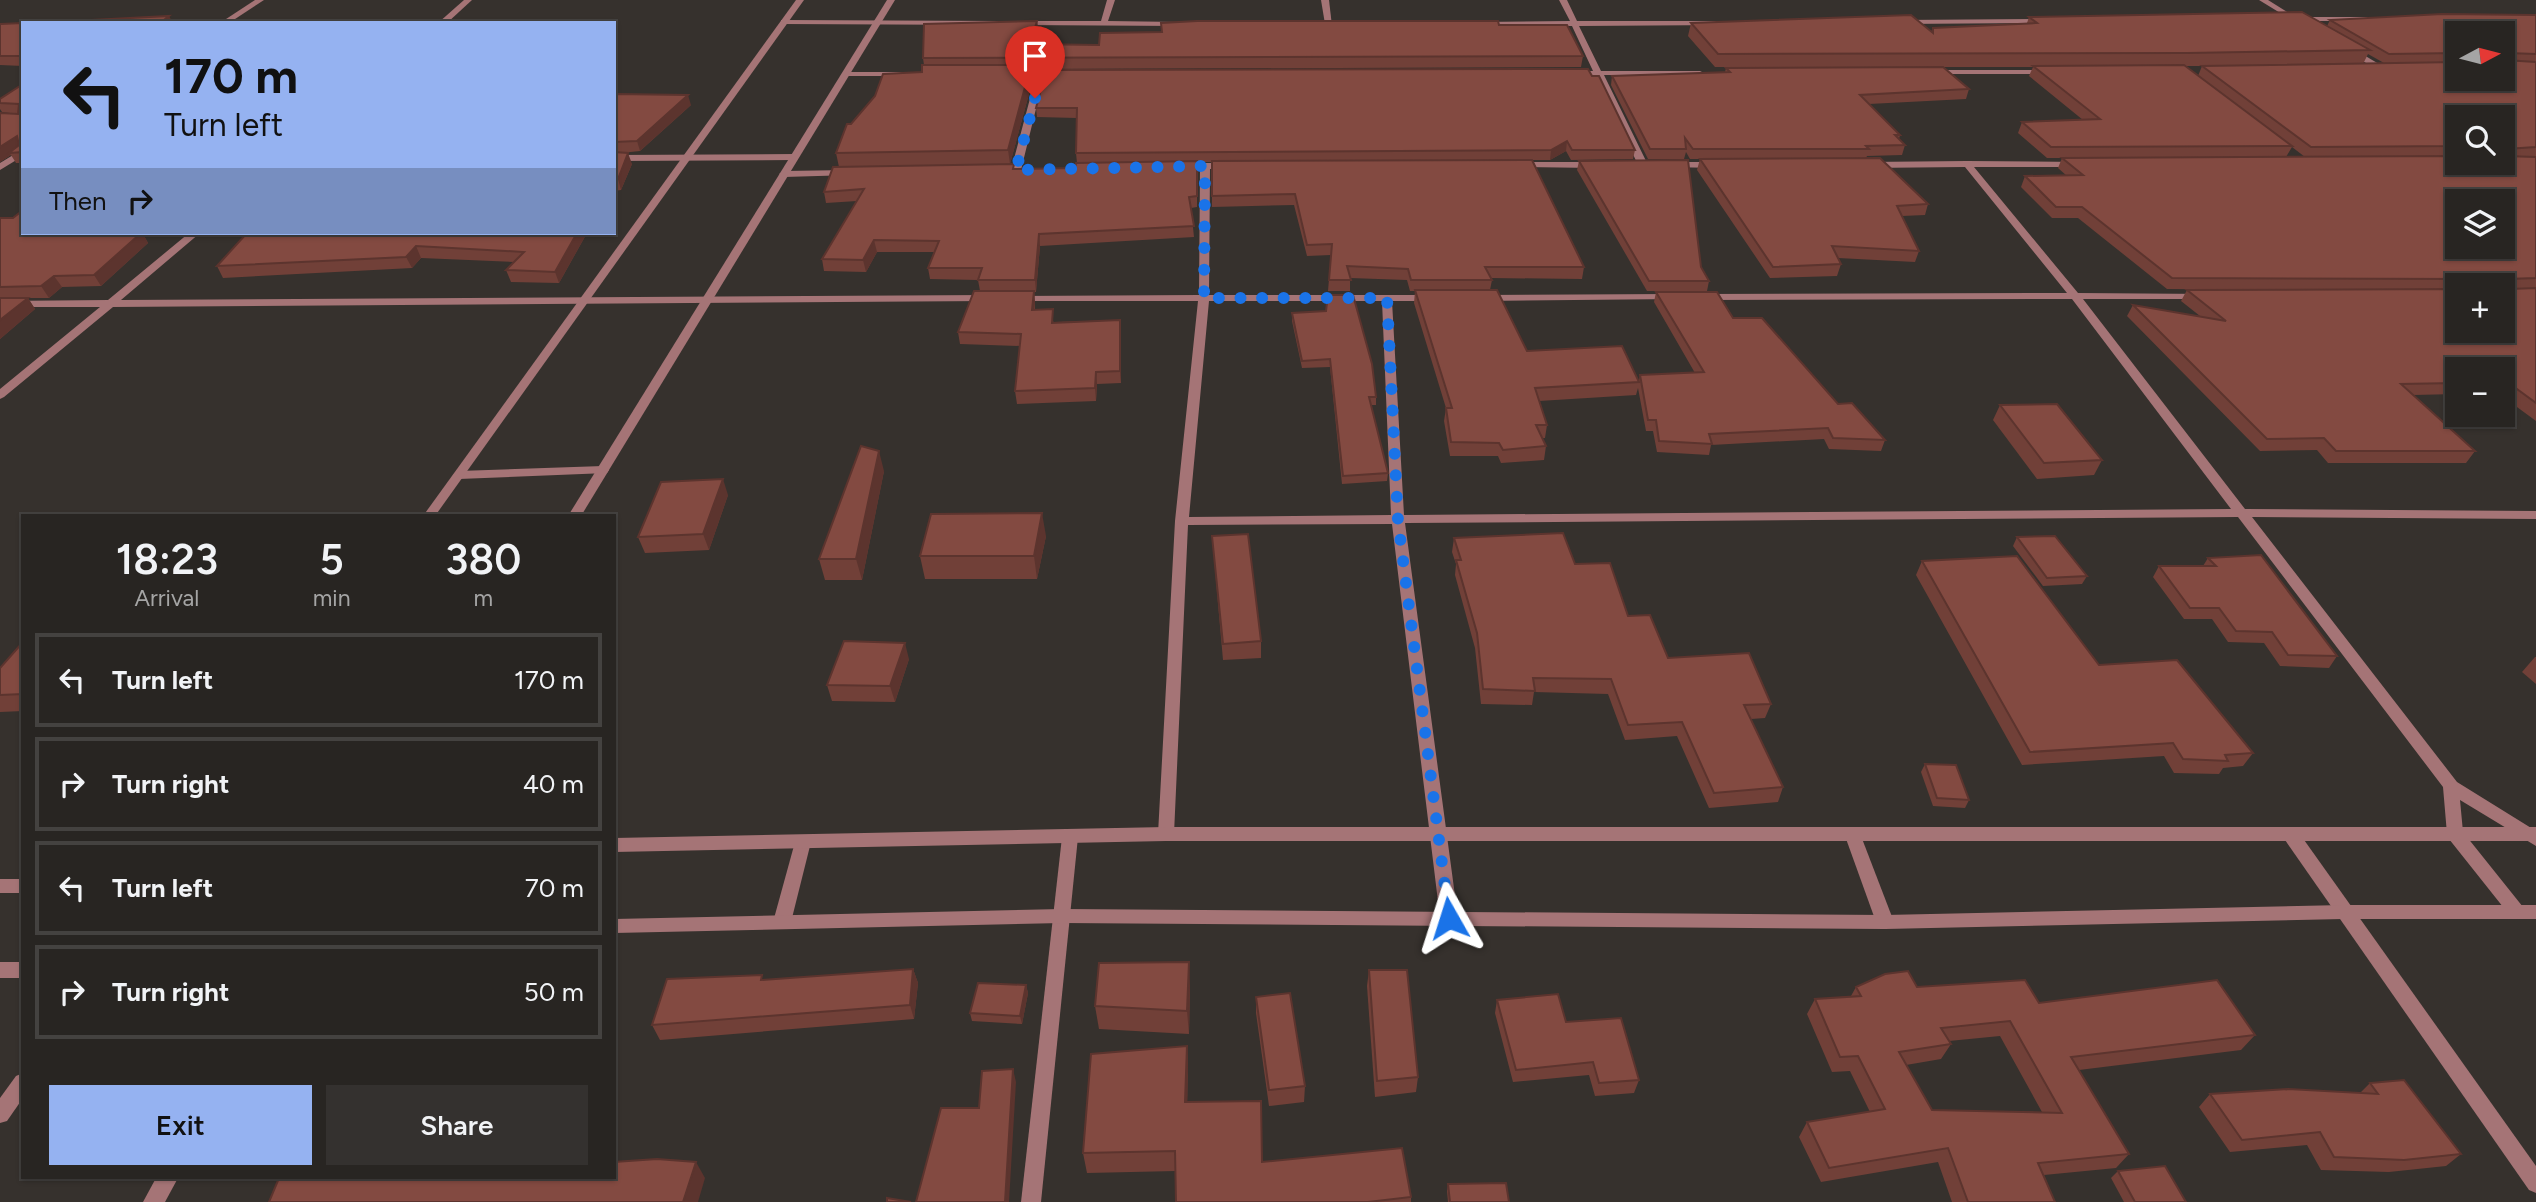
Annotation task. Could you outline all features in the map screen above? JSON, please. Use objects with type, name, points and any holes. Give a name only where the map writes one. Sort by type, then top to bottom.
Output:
[{"type":"street","points":[[227,21],[260,0]]},
{"type":"street","points":[[444,21],[468,0]]},
{"type":"street","points":[[430,514],[800,0]]},
{"type":"street","points":[[575,514],[891,0]]},
{"type":"street","points":[[1104,23],[1111,0]]},
{"type":"street","points":[[1325,0],[1329,24]]},
{"type":"street","points":[[1563,0],[1643,165]]},
{"type":"street","points":[[2263,0],[2316,31]]},
{"type":"street","points":[[2280,19],[2375,19]]},
{"type":"street","points":[[1889,22],[2057,21]]},
{"type":"street","points":[[784,22],[1197,24]]},
{"type":"street","points":[[1466,24],[1735,23]]},
{"type":"street","points":[[1316,24],[1343,24]]},
{"type":"street","points":[[2337,43],[2380,67]]},
{"type":"street","points":[[2354,68],[2393,67]]},
{"type":"street","points":[[1918,72],[2057,72]]},
{"type":"street","points":[[1557,74],[1709,73]]},
{"type":"street","points":[[846,74],[915,74]]},
{"type":"street","points":[[999,74],[1069,74]]},
{"type":"street","points":[[1016,170],[1041,74]]},
{"type":"street","points":[[0,167],[21,153]]},
{"type":"street","points":[[616,158],[795,157]]},
{"type":"street","points":[[1859,164],[2089,164]]},
{"type":"street","points":[[1967,164],[2075,296],[2244,513],[2451,786],[2534,836]]},
{"type":"street","points":[[1506,165],[1601,165]]},
{"type":"street","points":[[1629,165],[1724,165]]},
{"type":"street","points":[[1166,834],[1182,521],[1204,298],[1205,166]]},
{"type":"street","points":[[1164,167],[1246,166]]},
{"type":"street","points":[[1002,170],[1029,169]]},
{"type":"street","points":[[784,174],[866,173]]},
{"type":"street","points":[[0,395],[193,235]]},
{"type":"street","points":[[1469,298],[2212,296]]},
{"type":"street","points":[[0,304],[708,298],[1442,298]]},
{"type":"street","points":[[1387,298],[1398,521],[1449,918]]},
{"type":"street","points":[[459,475],[603,470]]},
{"type":"street","points":[[1182,521],[2244,513],[2536,514]]},
{"type":"street","points":[[2451,786],[2455,834],[2517,912]]},
{"type":"street","points":[[616,845],[1166,834],[2534,836]]},
{"type":"street","points":[[2291,835],[2536,1183]]},
{"type":"street","points":[[1853,836],[1885,922]]},
{"type":"street","points":[[1031,1202],[1070,837]]},
{"type":"street","points":[[782,922],[803,842]]},
{"type":"street","points":[[0,886],[21,886]]},
{"type":"street","points":[[616,926],[1062,916],[1885,922],[2343,912],[2536,912]]},
{"type":"street","points":[[0,970],[21,970]]},
{"type":"street","points":[[0,1114],[21,1085]]},
{"type":"street","points":[[153,1202],[167,1179]]},
{"type":"building","points":[[2302,12],[2370,50],[1718,54],[1691,23],[1911,15],[1933,33],[1933,28],[2037,23],[2029,17]]},
{"type":"building","points":[[2442,14],[2536,15],[2536,54],[2515,53],[2515,21],[2445,21],[2445,53],[2389,54],[2330,20]]},
{"type":"building","points":[[169,16],[163,21],[73,21]]},
{"type":"building","points":[[1037,21],[1030,44],[1099,45],[1100,33],[1162,32],[1161,23],[1197,21],[1498,21],[1499,25],[1567,25],[1583,56],[923,58],[924,24]]},
{"type":"building","points":[[21,23],[21,56],[0,56],[0,24]]},
{"type":"building","points":[[2515,61],[2536,62],[2536,147],[2515,148],[2515,105],[2445,105],[2445,146],[2311,147],[2202,66],[2445,62],[2445,91],[2515,91]]},
{"type":"building","points":[[922,65],[1031,65],[1008,150],[836,153],[847,124],[851,124],[875,96],[883,74],[922,72]]},
{"type":"building","points":[[2184,65],[2292,146],[2051,147],[2022,122],[2100,119],[2033,66]]},
{"type":"building","points":[[1943,67],[1969,89],[1860,95],[1900,135],[1895,135],[1905,145],[1866,146],[1869,149],[1693,149],[1685,138],[1686,149],[1650,149],[1612,76],[1730,72],[1726,68]]},
{"type":"building","points":[[1588,69],[1592,76],[1599,76],[1635,150],[1572,150],[1567,141],[1551,150],[1076,153],[1077,108],[1036,108],[1046,70]]},
{"type":"building","points":[[21,85],[21,152],[9,153],[19,145],[17,136],[0,147],[0,113],[18,114],[19,104],[0,103],[0,99]]},
{"type":"building","points":[[616,94],[688,95],[637,141],[616,142]]},
{"type":"building","points":[[616,152],[628,153],[618,179]]},
{"type":"building","points":[[2445,156],[2445,175],[2515,175],[2515,156],[2536,157],[2536,278],[2515,279],[2515,273],[2445,273],[2445,279],[2172,278],[2082,207],[2056,207],[2025,176],[2083,175],[2062,158]]},
{"type":"building","points":[[1880,158],[1928,204],[1897,206],[1919,251],[1832,246],[1841,264],[1773,267],[1700,159]]},
{"type":"building","points":[[1532,160],[1584,267],[1485,267],[1492,280],[1411,280],[1408,269],[1347,266],[1351,280],[1329,280],[1332,244],[1307,245],[1295,194],[1212,196],[1212,161]]},
{"type":"building","points":[[1688,160],[1701,267],[1709,281],[1649,281],[1579,161]]},
{"type":"building","points":[[1197,161],[1197,196],[1189,197],[1194,226],[1039,234],[1035,280],[978,280],[982,268],[928,268],[939,241],[874,240],[863,260],[822,259],[864,189],[824,192],[833,167],[1014,164],[1013,169],[1075,168],[1076,163]]},
{"type":"building","points":[[21,212],[21,235],[139,235],[94,275],[54,276],[41,286],[0,287],[0,218],[13,218]]},
{"type":"building","points":[[245,235],[576,235],[555,272],[506,270],[524,252],[416,246],[406,257],[217,266]]},
{"type":"building","points":[[2536,288],[2536,403],[2515,388],[2515,357],[2445,357],[2445,383],[2401,384],[2445,424],[2445,427],[2448,427],[2475,451],[2336,451],[2324,438],[2267,439],[2133,305],[2226,321],[2187,290],[2445,289],[2445,343],[2515,343],[2515,289]]},
{"type":"building","points":[[1415,290],[1497,290],[1527,351],[1622,346],[1639,382],[1535,388],[1547,425],[1536,425],[1546,446],[1503,450],[1499,443],[1451,442],[1446,408],[1452,408]]},
{"type":"building","points":[[974,291],[1034,291],[1032,310],[1053,309],[1052,323],[1120,320],[1120,371],[1096,372],[1095,388],[1015,391],[1021,334],[958,332]]},
{"type":"building","points":[[1656,292],[1717,292],[1733,318],[1762,318],[1838,404],[1852,403],[1885,440],[1833,438],[1828,428],[1709,434],[1712,444],[1659,441],[1656,420],[1648,420],[1640,375],[1704,372]]},
{"type":"building","points":[[1328,295],[1353,295],[1372,364],[1376,397],[1369,397],[1388,473],[1343,476],[1330,359],[1302,361],[1292,313],[1326,311]]},
{"type":"building","points":[[0,298],[28,298],[0,320]]},
{"type":"building","points":[[2057,404],[2102,460],[2044,463],[2000,405]]},
{"type":"building","points":[[861,446],[879,451],[856,559],[819,559]]},
{"type":"building","points":[[723,479],[703,534],[638,537],[661,482]]},
{"type":"building","points":[[1042,513],[1034,556],[920,556],[931,514]]},
{"type":"building","points":[[1563,533],[1575,564],[1610,563],[1628,616],[1650,615],[1668,658],[1749,653],[1771,704],[1744,705],[1783,787],[1714,793],[1682,722],[1628,725],[1611,679],[1533,678],[1535,691],[1483,689],[1477,633],[1456,560],[1461,560],[1454,538]]},
{"type":"building","points":[[1248,534],[1261,641],[1223,644],[1212,536]]},
{"type":"building","points":[[2055,536],[2087,576],[2047,578],[2017,537]]},
{"type":"building","points":[[2261,555],[2337,656],[2288,655],[2272,632],[2236,631],[2219,608],[2190,608],[2159,566],[2216,566],[2208,558]]},
{"type":"building","points":[[2017,556],[2099,665],[2177,660],[2253,753],[2225,755],[2228,761],[2183,759],[2173,743],[2030,752],[1922,561]]},
{"type":"building","points":[[844,641],[905,643],[890,686],[827,685]]},
{"type":"building","points":[[21,644],[21,694],[0,695],[0,668]]},
{"type":"building","points":[[1925,764],[1956,765],[1969,800],[1937,798]]},
{"type":"building","points":[[1189,962],[1187,1011],[1095,1006],[1099,963]]},
{"type":"building","points":[[913,969],[910,1005],[652,1025],[667,979],[762,975],[761,980]]},
{"type":"building","points":[[1369,970],[1407,970],[1418,1077],[1377,1081]]},
{"type":"building","points":[[1908,971],[1917,987],[2025,980],[2039,1003],[2217,980],[2255,1035],[2071,1057],[2129,1154],[2038,1163],[2055,1202],[1968,1202],[1948,1148],[1829,1168],[1807,1122],[1885,1109],[1858,1056],[1840,1057],[1815,999],[1861,996],[1856,987],[1885,974]],"holes":[[[2010,1021],[2062,1113],[1932,1110],[1899,1052],[1951,1044],[1941,1028]]]},
{"type":"building","points":[[978,983],[1026,985],[1020,1016],[970,1013]]},
{"type":"building","points":[[1290,993],[1305,1086],[1269,1090],[1256,997]]},
{"type":"building","points":[[1558,994],[1566,1022],[1621,1018],[1639,1080],[1599,1083],[1593,1062],[1516,1070],[1497,1000]]},
{"type":"building","points":[[1187,1046],[1185,1102],[1261,1101],[1262,1162],[1402,1148],[1411,1197],[1368,1202],[1176,1202],[1175,1151],[1083,1153],[1091,1054]]},
{"type":"building","points":[[1013,1069],[1005,1202],[916,1202],[941,1108],[979,1108],[982,1071]]},
{"type":"building","points":[[2404,1080],[2461,1154],[2404,1160],[2334,1157],[2320,1132],[2242,1140],[2210,1094],[2288,1089],[2378,1094],[2370,1083]]},
{"type":"building","points":[[657,1159],[696,1162],[683,1202],[269,1202],[279,1179],[616,1179],[616,1162]]},
{"type":"building","points":[[2165,1166],[2186,1202],[2135,1202],[2118,1171]]},
{"type":"building","points":[[1506,1183],[1509,1202],[1450,1202],[1448,1184]]},
{"type":"building","points":[[887,1198],[911,1202],[887,1202]]},
{"type":"route","points":[[1035,98],[1016,170],[1205,166],[1204,298],[1387,298],[1398,521],[1449,918]]}]
